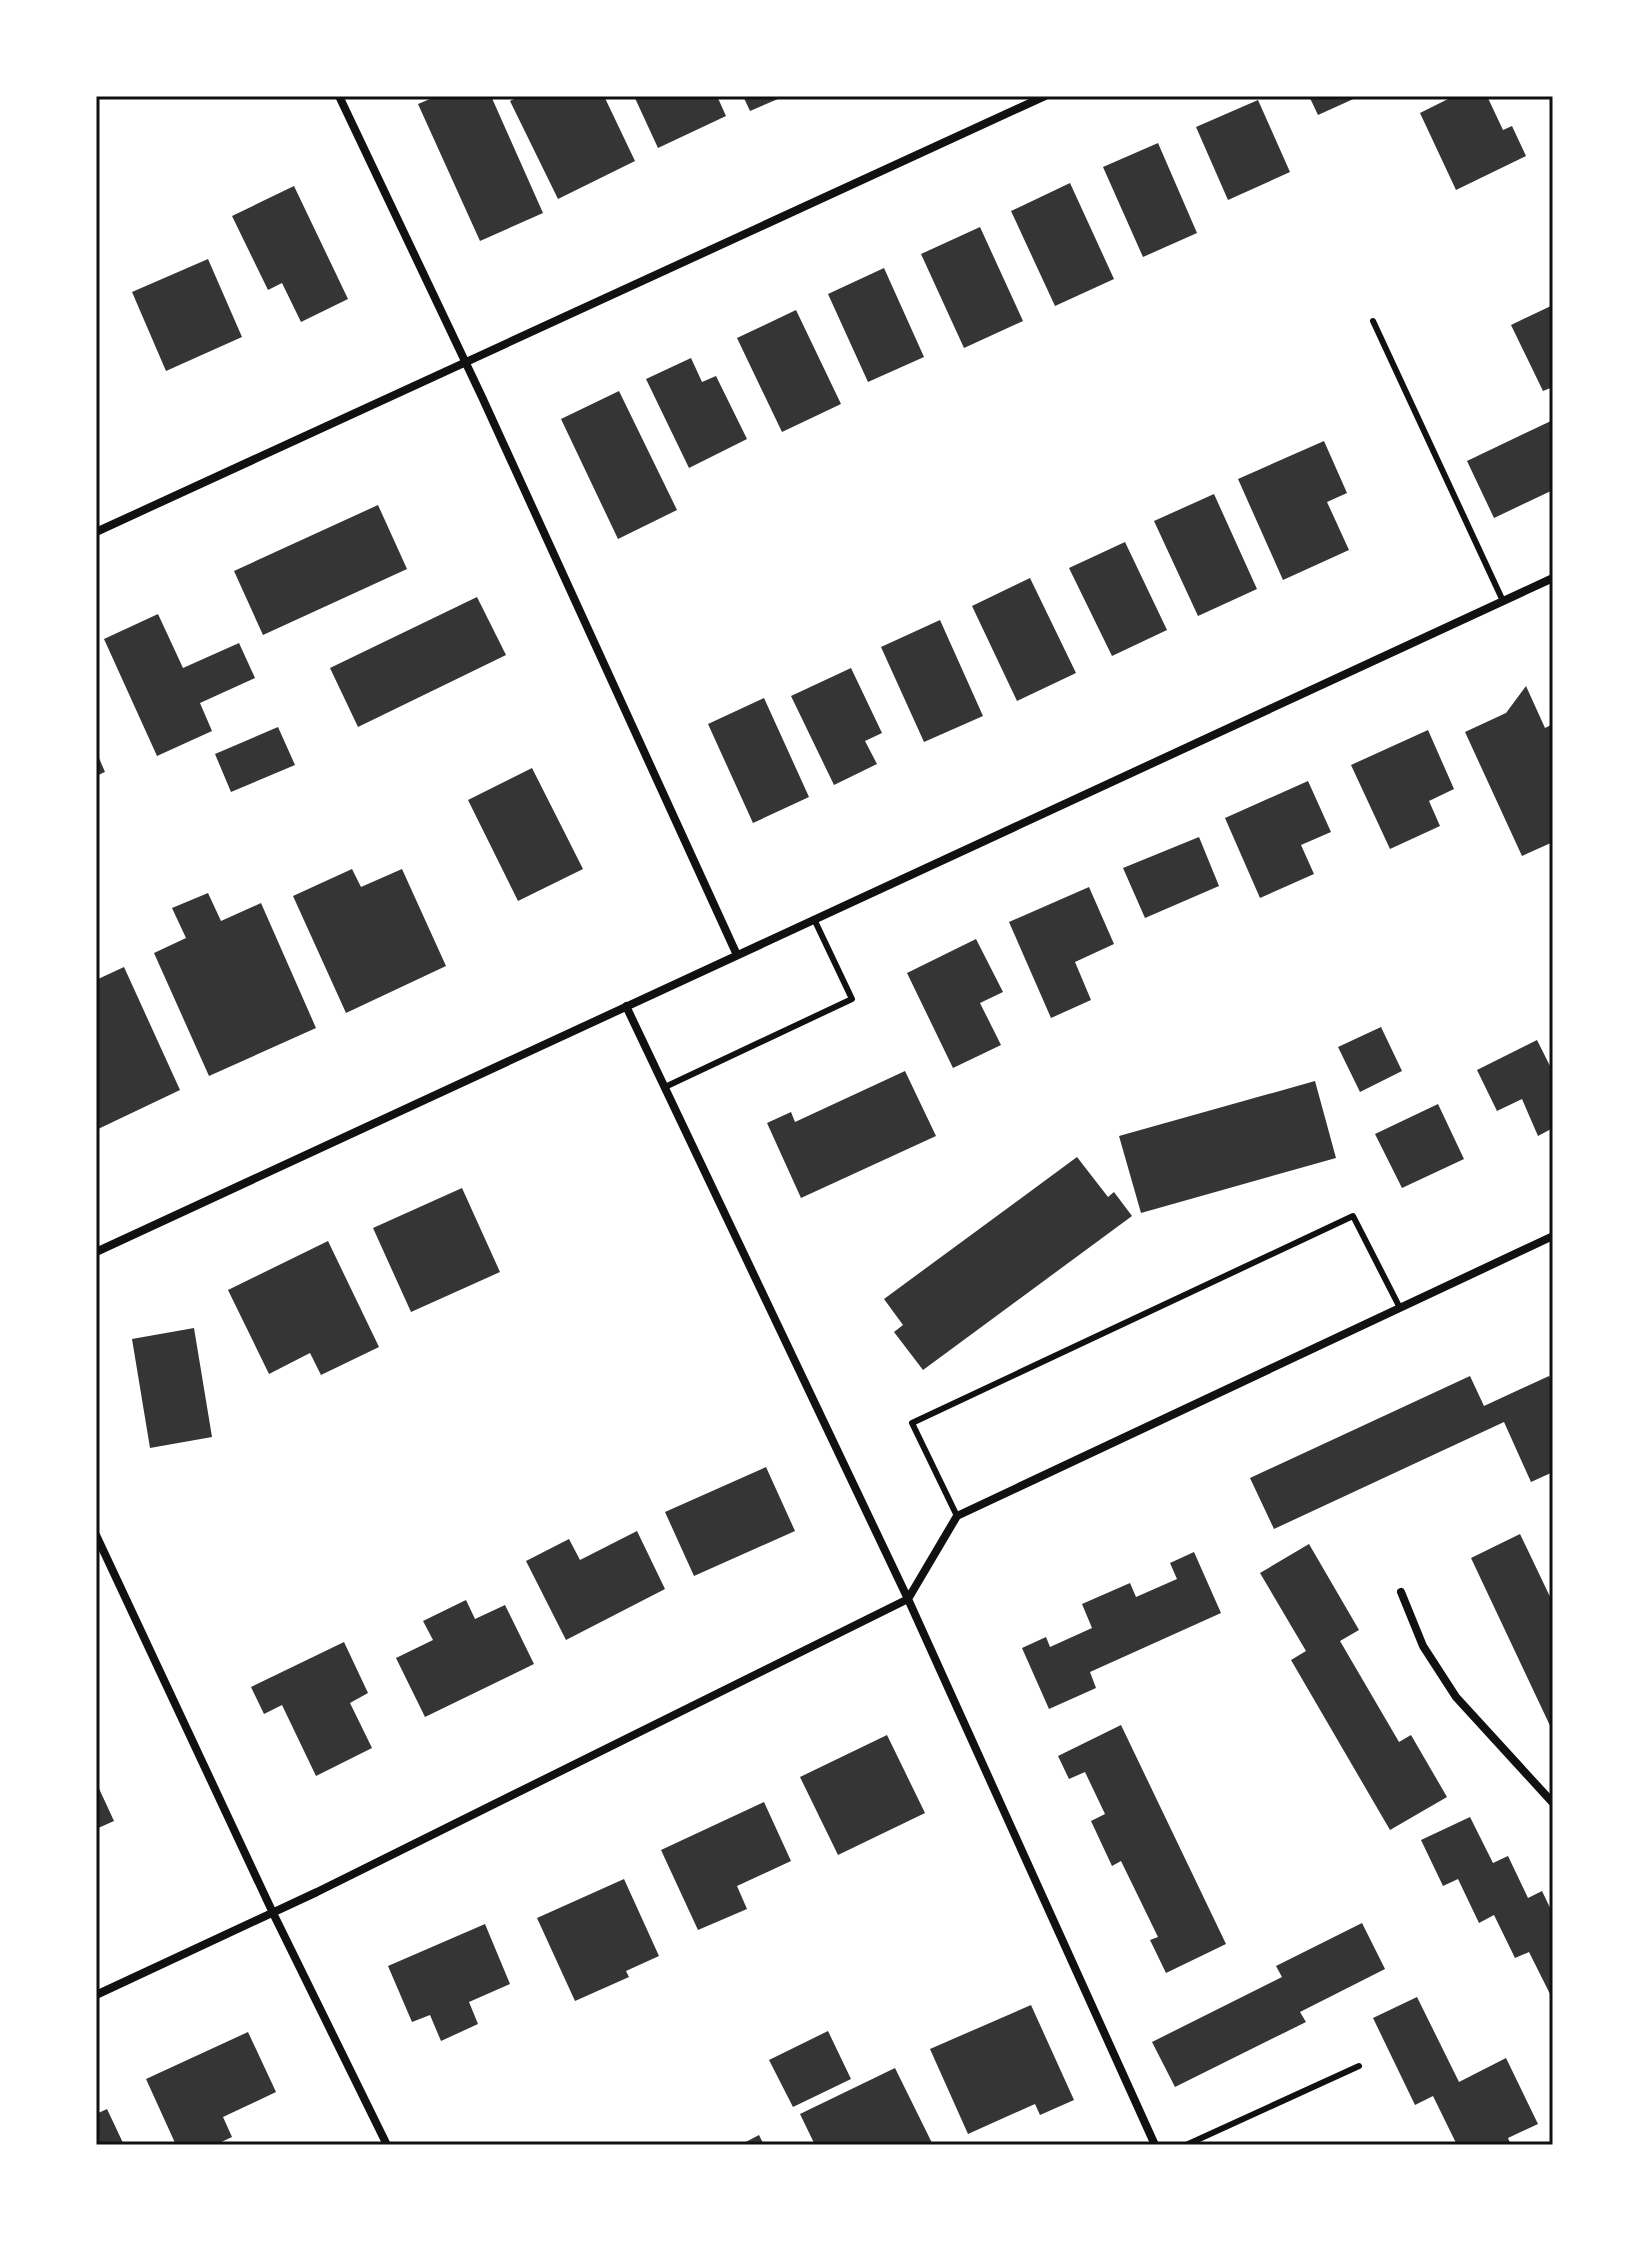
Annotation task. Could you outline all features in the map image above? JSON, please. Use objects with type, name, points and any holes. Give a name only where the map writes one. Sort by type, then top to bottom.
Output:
[{"type":"street","points":[[339,96],[466,363],[737,955]]},
{"type":"street","points":[[96,532],[1045,96]]},
{"type":"street","points":[[96,1252],[1553,578]]},
{"type":"street","points":[[626,1006],[908,1599],[1155,2145]]},
{"type":"street","points":[[96,1995],[273,1913],[908,1599],[957,1516],[1553,1236]]},
{"type":"street","points":[[96,1535],[273,1913],[387,2145]]},
{"type":"street","points":[[1401,1592],[1423,1646],[1456,1697],[1553,1803]]},
{"type":"lane","points":[[1373,321],[1503,601]]},
{"type":"lane","points":[[665,1087],[852,999],[814,919]]},
{"type":"lane","points":[[957,1516],[912,1423],[954,1403],[1353,1216],[1400,1308]]},
{"type":"lane","points":[[1186,2145],[1359,2066]]},
{"type":"building","points":[[437,96],[491,96],[543,213],[480,241],[418,104]]},
{"type":"building","points":[[520,96],[604,96],[635,161],[558,199],[510,101]]},
{"type":"building","points":[[634,96],[717,96],[726,116],[658,148]]},
{"type":"building","points":[[743,96],[785,96],[750,111]]},
{"type":"building","points":[[1309,96],[1360,96],[1318,115]]},
{"type":"building","points":[[1454,96],[1487,96],[1503,130],[1512,126],[1526,156],[1456,190],[1420,113]]},
{"type":"building","points":[[1258,100],[1290,172],[1228,200],[1196,127]]},
{"type":"building","points":[[1158,143],[1197,233],[1143,257],[1103,167]]},
{"type":"building","points":[[1070,183],[1114,279],[1055,306],[1011,211]]},
{"type":"building","points":[[294,186],[348,299],[301,322],[282,283],[268,290],[232,216]]},
{"type":"building","points":[[980,227],[1023,321],[964,348],[921,254]]},
{"type":"building","points":[[208,259],[242,337],[166,371],[132,292]]},
{"type":"building","points":[[884,268],[924,357],[868,382],[828,294]]},
{"type":"building","points":[[1553,305],[1553,387],[1543,391],[1511,325]]},
{"type":"building","points":[[796,310],[841,404],[782,432],[737,338]]},
{"type":"building","points":[[691,358],[702,382],[716,376],[747,439],[689,468],[646,379]]},
{"type":"building","points":[[619,391],[677,510],[618,539],[561,419]]},
{"type":"building","points":[[1553,420],[1553,490],[1494,518],[1467,461]]},
{"type":"building","points":[[1324,441],[1347,493],[1327,502],[1349,550],[1283,580],[1238,479]]},
{"type":"building","points":[[1214,494],[1257,589],[1198,616],[1154,521]]},
{"type":"building","points":[[378,505],[407,569],[263,635],[234,571]]},
{"type":"building","points":[[1125,542],[1167,630],[1112,656],[1069,568]]},
{"type":"building","points":[[1030,578],[1076,673],[1017,701],[972,606]]},
{"type":"building","points":[[477,597],[506,655],[358,727],[330,668]]},
{"type":"building","points":[[158,614],[183,668],[239,643],[255,678],[200,703],[212,731],[157,756],[104,639]]},
{"type":"building","points":[[940,620],[983,716],[924,742],[881,647]]},
{"type":"building","points":[[851,668],[882,733],[865,741],[877,764],[834,785],[791,696]]},
{"type":"building","points":[[1526,686],[1545,728],[1553,724],[1553,842],[1522,856],[1465,732],[1506,713]]},
{"type":"building","points":[[764,698],[809,797],[753,823],[708,724]]},
{"type":"building","points":[[278,727],[295,765],[231,792],[215,754]]},
{"type":"building","points":[[1428,730],[1454,789],[1429,801],[1440,826],[1390,849],[1351,765]]},
{"type":"building","points":[[96,751],[105,772],[96,776]]},
{"type":"building","points":[[532,768],[583,869],[518,901],[468,800]]},
{"type":"building","points":[[1308,781],[1331,832],[1301,845],[1314,874],[1260,898],[1225,818]]},
{"type":"building","points":[[1199,837],[1219,886],[1145,918],[1123,868]]},
{"type":"building","points":[[352,869],[361,887],[402,869],[446,966],[346,1013],[293,896]]},
{"type":"building","points":[[1089,887],[1114,944],[1075,962],[1091,1000],[1051,1018],[1009,922]]},
{"type":"building","points":[[208,893],[221,921],[261,903],[316,1028],[209,1076],[154,953],[186,938],[172,908]]},
{"type":"building","points":[[976,939],[1003,992],[980,1003],[1001,1045],[953,1068],[907,973]]},
{"type":"building","points":[[124,967],[180,1090],[96,1130],[96,980]]},
{"type":"building","points":[[1381,1027],[1402,1071],[1360,1092],[1338,1047]]},
{"type":"building","points":[[1537,1040],[1553,1072],[1553,1128],[1538,1136],[1522,1099],[1497,1111],[1477,1070]]},
{"type":"building","points":[[905,1071],[936,1136],[801,1198],[767,1123],[791,1112],[795,1122]]},
{"type":"building","points":[[1315,1081],[1336,1158],[1141,1213],[1119,1136]]},
{"type":"building","points":[[1438,1104],[1464,1159],[1402,1188],[1375,1134]]},
{"type":"building","points":[[1077,1157],[1108,1197],[1114,1192],[1132,1216],[923,1370],[894,1332],[903,1325],[884,1299]]},
{"type":"building","points":[[462,1188],[500,1272],[411,1312],[373,1228]]},
{"type":"building","points":[[328,1241],[379,1347],[321,1375],[310,1353],[269,1374],[228,1290]]},
{"type":"building","points":[[194,1328],[212,1437],[150,1448],[132,1339]]},
{"type":"building","points":[[1470,1376],[1484,1406],[1549,1376],[1553,1384],[1553,1472],[1531,1482],[1504,1422],[1274,1529],[1250,1478]]},
{"type":"building","points":[[766,1467],[795,1531],[694,1576],[665,1512]]},
{"type":"building","points":[[637,1531],[665,1589],[566,1640],[526,1561],[569,1539],[580,1560]]},
{"type":"building","points":[[1520,1534],[1553,1603],[1553,1732],[1471,1558]]},
{"type":"building","points":[[1309,1544],[1359,1630],[1340,1641],[1399,1742],[1411,1735],[1447,1797],[1390,1830],[1291,1660],[1306,1651],[1260,1573]]},
{"type":"building","points":[[1194,1552],[1221,1613],[1090,1672],[1096,1688],[1049,1709],[1022,1648],[1046,1637],[1050,1647],[1092,1628],[1082,1604],[1130,1583],[1136,1597],[1177,1579],[1170,1563]]},
{"type":"building","points":[[466,1600],[475,1619],[505,1605],[534,1664],[425,1717],[396,1658],[433,1640],[423,1621]]},
{"type":"building","points":[[344,1642],[368,1693],[350,1703],[372,1748],[316,1776],[282,1705],[264,1714],[251,1687]]},
{"type":"building","points":[[1121,1725],[1226,1944],[1166,1973],[1150,1940],[1158,1937],[1121,1861],[1112,1866],[1091,1821],[1105,1814],[1085,1772],[1069,1779],[1058,1756]]},
{"type":"building","points":[[887,1735],[925,1813],[838,1855],[800,1777]]},
{"type":"building","points":[[96,1782],[114,1821],[96,1829]]},
{"type":"building","points":[[764,1802],[791,1861],[737,1886],[747,1909],[698,1930],[661,1850]]},
{"type":"building","points":[[1470,1817],[1493,1863],[1508,1856],[1528,1898],[1542,1891],[1553,1914],[1553,1993],[1550,1994],[1529,1952],[1515,1958],[1494,1915],[1479,1923],[1458,1879],[1443,1886],[1421,1840]]},
{"type":"building","points":[[624,1879],[659,1956],[626,1971],[629,1977],[575,2001],[537,1918]]},
{"type":"building","points":[[1362,1923],[1385,1969],[1300,2012],[1306,2022],[1175,2087],[1152,2042],[1282,1977],[1276,1966]]},
{"type":"building","points":[[485,1924],[510,1984],[469,2002],[478,2024],[441,2041],[430,2015],[412,2022],[388,1966]]},
{"type":"building","points":[[1417,1997],[1459,2082],[1506,2058],[1538,2124],[1508,2138],[1511,2145],[1457,2145],[1433,2096],[1415,2105],[1373,2018]]},
{"type":"building","points":[[1031,2005],[1074,2100],[1040,2115],[1035,2104],[968,2134],[930,2049]]},
{"type":"building","points":[[828,2031],[851,2079],[793,2107],[769,2060]]},
{"type":"building","points":[[248,2032],[276,2092],[223,2117],[232,2137],[215,2145],[176,2145],[146,2079]]},
{"type":"building","points":[[895,2068],[933,2145],[815,2145],[800,2114]]},
{"type":"building","points":[[107,2109],[124,2145],[96,2145],[96,2114]]},
{"type":"building","points":[[759,2135],[764,2145],[740,2145]]}]
